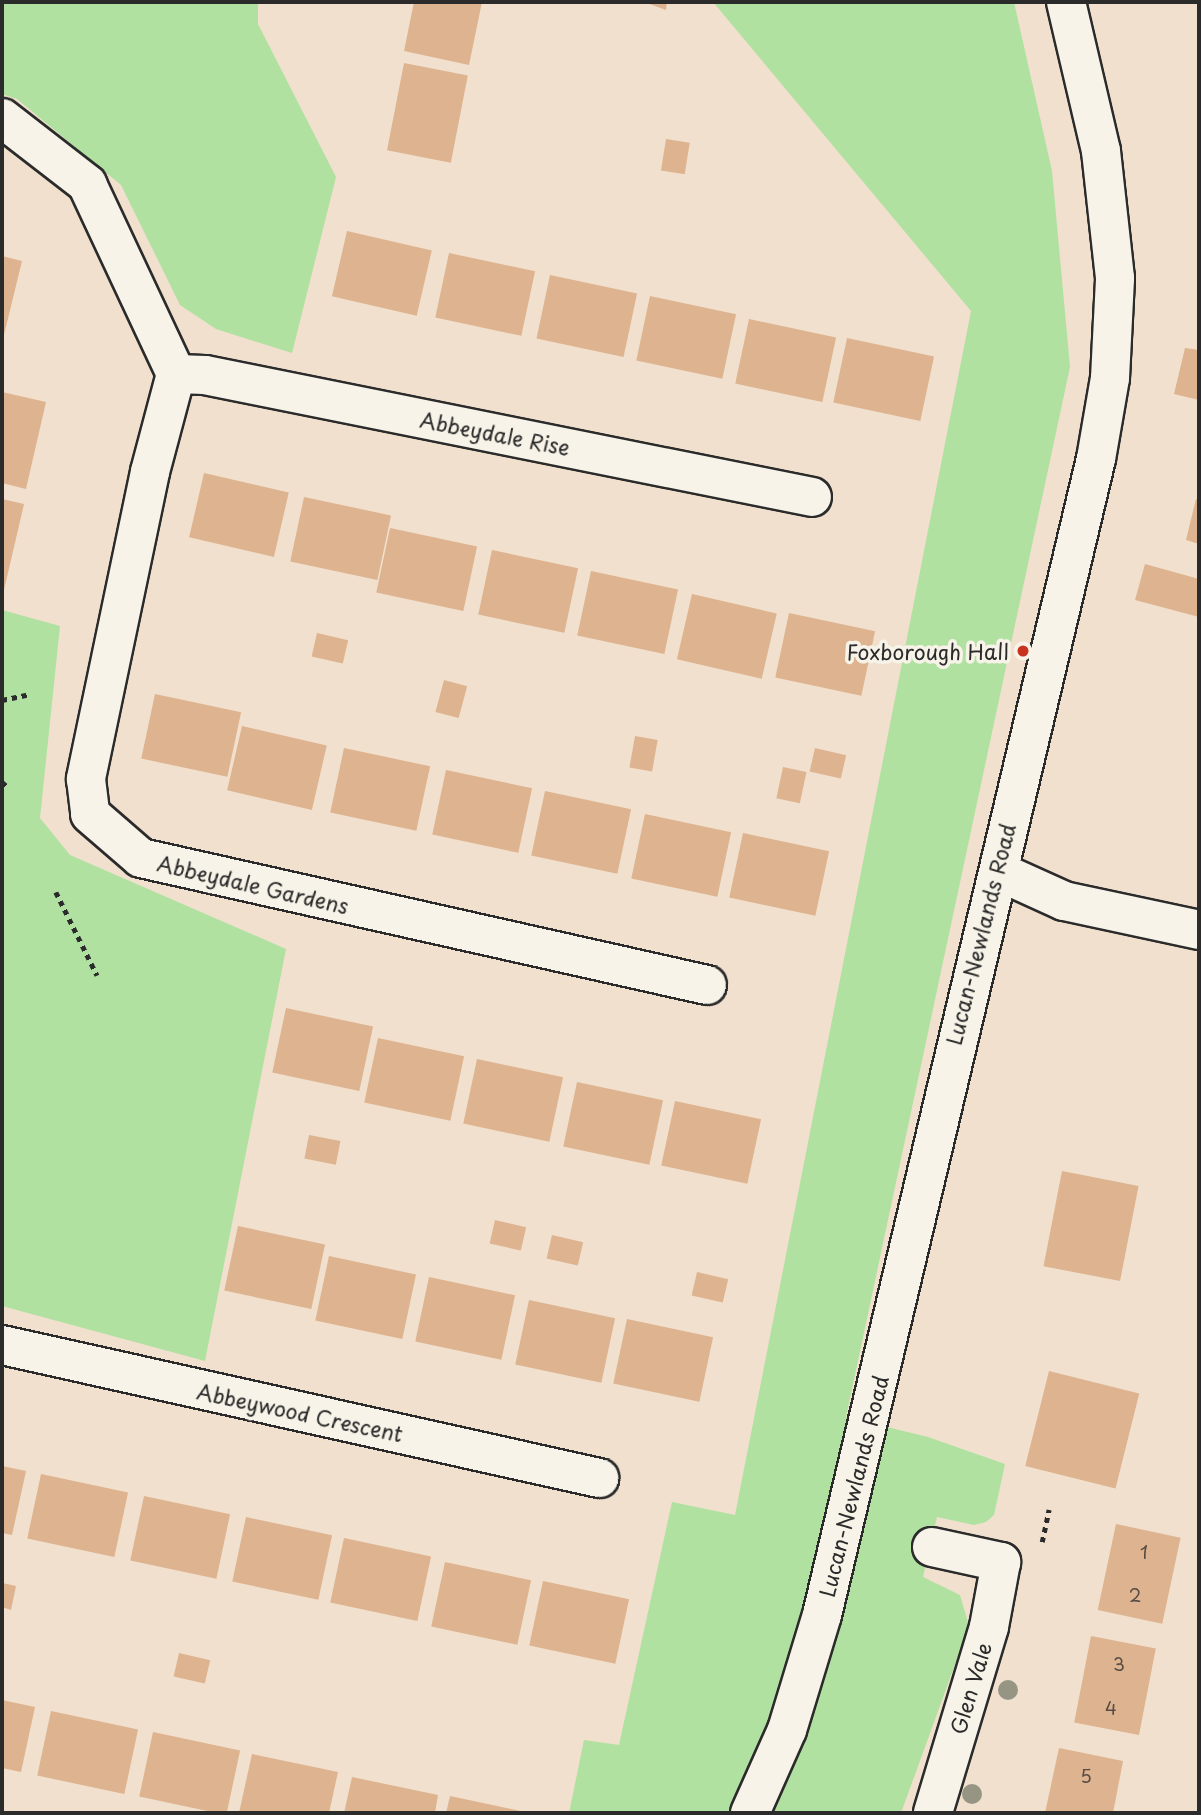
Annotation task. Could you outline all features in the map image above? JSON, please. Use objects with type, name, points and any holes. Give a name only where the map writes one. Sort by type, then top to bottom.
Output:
[{"type":"street","name":"Lucan-Newlands Road","points":[[750,1813],[787,1730],[822,1615],[973,963],[1000,872],[1013,794],[1096,458],[1110,378],[1115,278],[1101,151],[1066,2]]},
{"type":"street","points":[[2,118],[88,184],[176,374]]},
{"type":"street","name":"Abbeydale Rise","points":[[176,374],[205,375],[813,497]]},
{"type":"street","name":"Abbeydale Gardens","points":[[176,374],[150,472],[86,779],[90,814],[105,832],[141,858],[707,985]]},
{"type":"street","points":[[1000,872],[1065,901],[1199,929]]},
{"type":"street","name":"Abbeywood Crescent","points":[[2,1345],[599,1478]]},
{"type":"street","name":"Glen Vale","points":[[932,1547],[1001,1562],[989,1627],[933,1813]]},
{"type":"path","points":[[2,700],[30,694]]},
{"type":"path","points":[[2,782],[9,788]]},
{"type":"path","points":[[56,892],[97,975]]},
{"type":"green space","points":[[2,2],[258,2],[258,24],[336,177],[292,353],[216,329],[180,305],[121,185],[17,99],[2,94]]},
{"type":"green space","points":[[713,2],[1014,2],[1052,171],[1070,367],[846,1417],[928,1437],[1005,1464],[994,1515],[986,1522],[974,1525],[937,1517],[923,1577],[960,1595],[969,1626],[901,1813],[569,1813],[584,1740],[619,1745],[672,1502],[735,1515],[971,311]]},
{"type":"green space","points":[[2,610],[60,626],[40,818],[70,855],[286,949],[205,1361],[2,1306]]},
{"type":"building","points":[[414,2],[482,2],[469,65],[404,51]]},
{"type":"building","points":[[644,2],[667,2],[666,10]]},
{"type":"building","points":[[404,63],[468,75],[451,163],[387,150]]},
{"type":"building","points":[[666,139],[690,143],[685,174],[661,171]]},
{"type":"building","points":[[347,231],[432,251],[417,316],[332,296]]},
{"type":"building","points":[[449,253],[535,271],[521,336],[435,318]]},
{"type":"building","points":[[2,256],[22,261],[3,339],[2,339]]},
{"type":"building","points":[[550,275],[637,294],[624,357],[536,339]]},
{"type":"building","points":[[650,296],[736,314],[722,379],[636,361]]},
{"type":"building","points":[[749,319],[836,338],[822,402],[735,384]]},
{"type":"building","points":[[847,338],[934,357],[920,421],[833,403]]},
{"type":"building","points":[[1185,348],[1199,350],[1199,400],[1174,394]]},
{"type":"building","points":[[2,392],[46,402],[26,489],[2,483]]},
{"type":"building","points":[[204,473],[289,493],[274,557],[189,537]]},
{"type":"building","points":[[304,497],[391,516],[377,580],[290,562]]},
{"type":"building","points":[[2,499],[24,504],[4,590],[2,590]]},
{"type":"building","points":[[1196,499],[1199,500],[1199,544],[1186,540]]},
{"type":"building","points":[[390,528],[477,547],[463,611],[376,593]]},
{"type":"building","points":[[492,550],[578,568],[564,633],[478,615]]},
{"type":"building","points":[[1145,564],[1199,579],[1199,617],[1135,600]]},
{"type":"building","points":[[591,571],[678,590],[664,654],[577,636]]},
{"type":"building","points":[[692,594],[777,614],[762,679],[677,659]]},
{"type":"building","points":[[789,613],[875,631],[861,696],[775,678]]},
{"type":"building","points":[[317,633],[348,640],[343,664],[312,656]]},
{"type":"building","points":[[444,680],[467,686],[459,718],[435,712]]},
{"type":"building","points":[[155,694],[241,712],[227,777],[141,759]]},
{"type":"building","points":[[242,726],[327,746],[312,810],[227,790]]},
{"type":"building","points":[[635,736],[658,740],[652,772],[629,768]]},
{"type":"building","points":[[344,748],[430,766],[416,831],[330,813]]},
{"type":"building","points":[[815,748],[846,755],[841,779],[810,771]]},
{"type":"building","points":[[783,767],[806,772],[800,803],[776,798]]},
{"type":"building","points":[[446,770],[532,788],[518,853],[432,835]]},
{"type":"building","points":[[545,791],[631,809],[617,874],[531,856]]},
{"type":"building","points":[[645,814],[731,832],[717,897],[631,879]]},
{"type":"building","points":[[743,833],[829,851],[815,916],[729,898]]},
{"type":"building","points":[[286,1008],[373,1027],[359,1091],[272,1073]]},
{"type":"building","points":[[378,1038],[464,1056],[450,1121],[364,1103]]},
{"type":"building","points":[[477,1059],[563,1077],[549,1142],[463,1124]]},
{"type":"building","points":[[577,1082],[663,1100],[649,1165],[563,1147]]},
{"type":"building","points":[[675,1101],[761,1119],[747,1184],[661,1166]]},
{"type":"building","points":[[309,1135],[340,1141],[336,1165],[304,1159]]},
{"type":"building","points":[[1062,1171],[1139,1186],[1120,1281],[1043,1266]]},
{"type":"building","points":[[495,1220],[526,1227],[521,1251],[490,1243]]},
{"type":"building","points":[[238,1226],[325,1245],[311,1309],[224,1291]]},
{"type":"building","points":[[552,1235],[583,1242],[578,1266],[547,1258]]},
{"type":"building","points":[[329,1256],[416,1275],[402,1339],[315,1321]]},
{"type":"building","points":[[697,1272],[728,1279],[723,1303],[692,1295]]},
{"type":"building","points":[[429,1277],[515,1295],[501,1360],[415,1342]]},
{"type":"building","points":[[529,1300],[615,1318],[601,1383],[515,1365]]},
{"type":"building","points":[[627,1319],[713,1337],[699,1402],[613,1384]]},
{"type":"building","points":[[1049,1371],[1139,1393],[1116,1489],[1025,1466]]},
{"type":"building","points":[[2,1466],[26,1471],[12,1535],[2,1533]]},
{"type":"building","points":[[41,1474],[128,1493],[114,1557],[27,1539]]},
{"type":"building","points":[[144,1496],[230,1514],[216,1579],[130,1561]]},
{"type":"building","points":[[246,1517],[332,1535],[318,1600],[232,1582]]},
{"type":"building","points":[[1116,1524],[1181,1538],[1162,1624],[1098,1610]]},
{"type":"building","points":[[344,1538],[431,1557],[417,1621],[330,1603]]},
{"type":"building","points":[[445,1562],[531,1580],[517,1645],[431,1627]]},
{"type":"building","points":[[543,1581],[629,1599],[615,1664],[529,1646]]},
{"type":"building","points":[[2,1583],[16,1586],[11,1610],[2,1607]]},
{"type":"building","points":[[1091,1636],[1156,1649],[1139,1735],[1074,1722]]},
{"type":"building","points":[[179,1653],[210,1660],[205,1684],[174,1676]]},
{"type":"building","points":[[2,1700],[35,1707],[21,1772],[2,1768]]},
{"type":"building","points":[[51,1711],[138,1730],[124,1794],[37,1776]]},
{"type":"building","points":[[153,1732],[240,1751],[227,1813],[139,1797]]},
{"type":"building","points":[[1059,1748],[1123,1761],[1113,1813],[1045,1813]]},
{"type":"building","points":[[252,1754],[338,1772],[329,1813],[239,1813]]},
{"type":"building","points":[[352,1777],[438,1795],[435,1813],[344,1813]]},
{"type":"building","points":[[450,1796],[525,1812],[525,1813],[446,1813]]},
{"type":"place","name":"Foxborough Hall","points":[[1023,651]]}]
